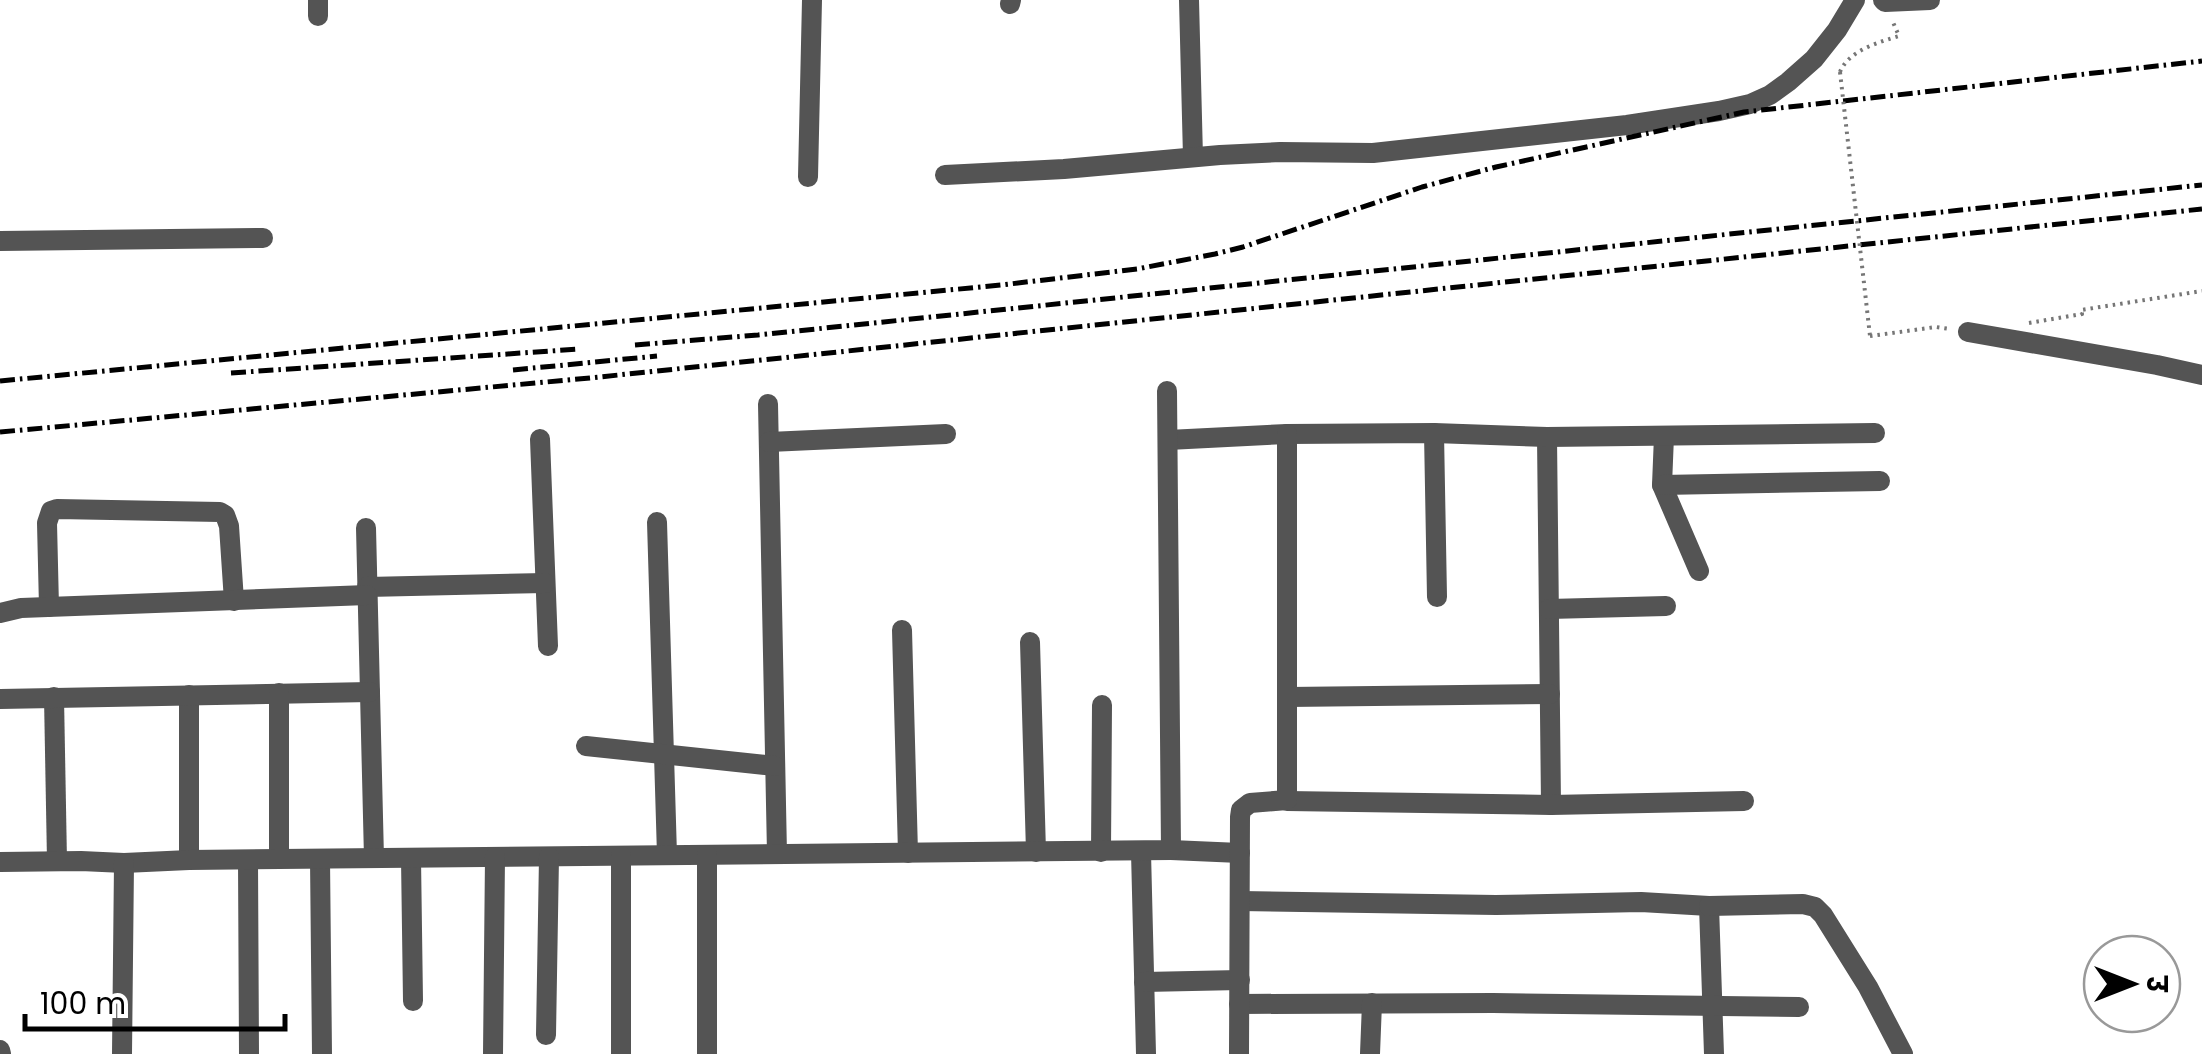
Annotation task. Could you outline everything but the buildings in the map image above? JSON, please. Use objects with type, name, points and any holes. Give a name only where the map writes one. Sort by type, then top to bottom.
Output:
[{"type":"street","points":[[808,177],[812,0]]},
{"type":"street","points":[[1189,0],[1193,157]]},
{"type":"street","points":[[945,175],[1280,152],[1373,153],[1627,125],[1750,104],[1770,95],[1814,59],[1856,0]]},
{"type":"street","points":[[1884,1],[1930,0]]},
{"type":"street","points":[[0,240],[263,238]]},
{"type":"street","points":[[1968,332],[2202,375]]},
{"type":"street","points":[[1167,391],[1171,850]]},
{"type":"street","points":[[768,404],[777,854]]},
{"type":"street","points":[[1434,433],[1438,597]]},
{"type":"street","points":[[1168,440],[1287,434],[1547,437],[1875,433]]},
{"type":"street","points":[[769,442],[946,434]]},
{"type":"street","points":[[1286,801],[1287,434]]},
{"type":"street","points":[[1664,436],[1662,485],[1699,571]]},
{"type":"street","points":[[1547,437],[1551,805]]},
{"type":"street","points":[[540,439],[548,646]]},
{"type":"street","points":[[1662,485],[1880,481]]},
{"type":"street","points":[[49,606],[47,523],[51,511],[57,509],[220,512],[229,526],[234,602]]},
{"type":"street","points":[[657,522],[667,855]]},
{"type":"street","points":[[366,528],[374,858]]},
{"type":"street","points":[[0,613],[49,606],[234,602],[545,582]]},
{"type":"street","points":[[1549,609],[1666,606]]},
{"type":"street","points":[[902,630],[908,853]]},
{"type":"street","points":[[1030,642],[1036,852]]},
{"type":"street","points":[[0,699],[370,692]]},
{"type":"street","points":[[279,694],[279,859]]},
{"type":"street","points":[[1288,697],[1550,694]]},
{"type":"street","points":[[189,695],[189,860]]},
{"type":"street","points":[[54,697],[57,861]]},
{"type":"street","points":[[1101,852],[1102,705]]},
{"type":"street","points":[[586,746],[775,766]]},
{"type":"street","points":[[1239,1054],[1241,810],[1250,803],[1744,802]]},
{"type":"street","points":[[0,862],[1171,850],[1240,854]]},
{"type":"street","points":[[1141,852],[1146,1054]]},
{"type":"street","points":[[706,1054],[707,855]]},
{"type":"street","points":[[546,1036],[549,856]]},
{"type":"street","points":[[620,1054],[621,856]]},
{"type":"street","points":[[493,1054],[495,857]]},
{"type":"street","points":[[411,858],[413,1001]]},
{"type":"street","points":[[320,859],[322,1054]]},
{"type":"street","points":[[248,860],[250,1054]]},
{"type":"street","points":[[122,1054],[124,863]]},
{"type":"street","points":[[1240,901],[1803,904],[1815,907],[1824,916],[1903,1054]]},
{"type":"street","points":[[1709,906],[1714,1054]]},
{"type":"street","points":[[1144,982],[1240,980]]},
{"type":"street","points":[[1370,1054],[1372,1003]]},
{"type":"street","points":[[1239,1004],[1800,1007]]},
{"type":"path","points":[[1884,1],[1899,36],[1848,58],[1840,72],[1870,336],[1936,327],[1968,332]]},
{"type":"path","points":[[2025,323],[2202,292]]},
{"type":"railway","points":[[0,381],[1137,269],[1243,247],[1422,187],[1496,167],[1744,112],[2202,61]]},
{"type":"railway","points":[[635,345],[2202,185]]},
{"type":"railway","points":[[0,432],[590,378],[2202,209]]},
{"type":"railway","points":[[231,373],[580,349]]},
{"type":"railway","points":[[513,370],[657,356]]}]
